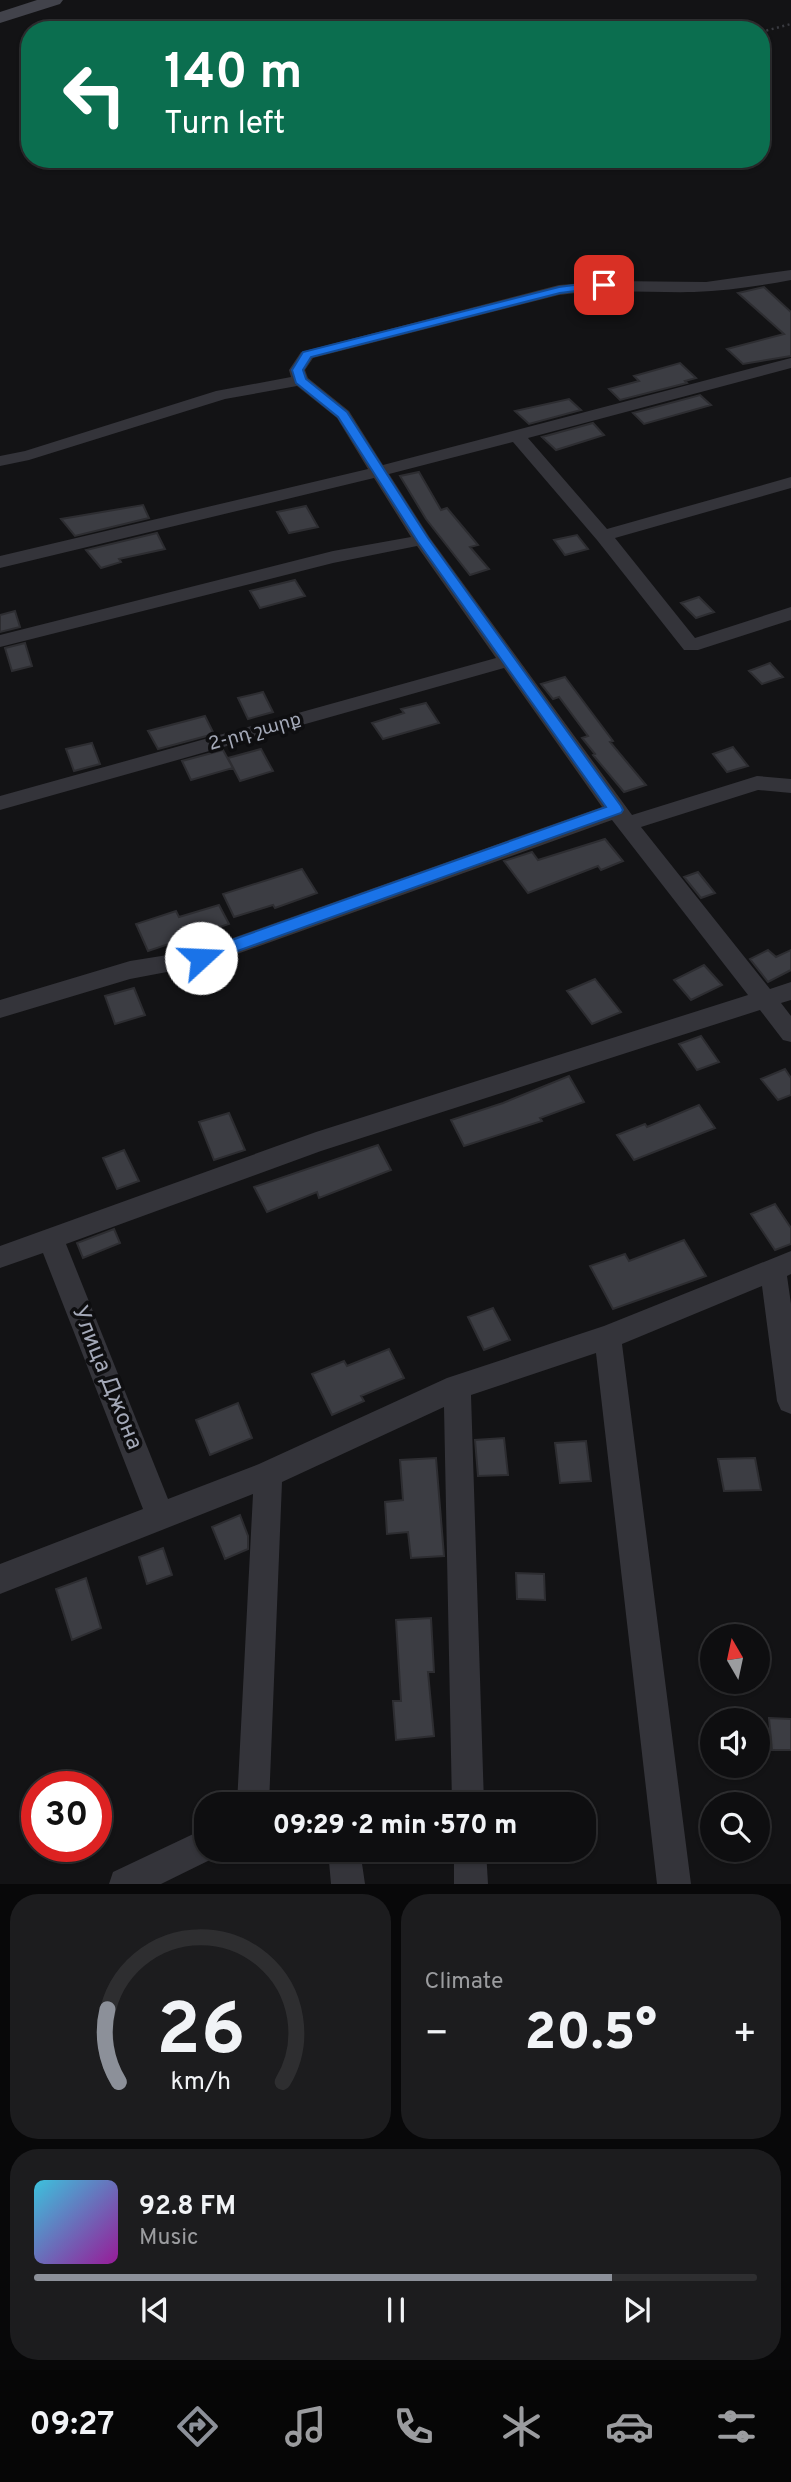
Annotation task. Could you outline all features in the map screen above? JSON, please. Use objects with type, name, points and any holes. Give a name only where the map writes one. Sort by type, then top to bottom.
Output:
[{"type":"main road","points":[[0,18],[54,0]]},
{"type":"street","points":[[791,275],[695,287],[621,284],[586,285],[559,290],[307,355],[297,370],[300,380],[343,415],[422,540],[511,660],[621,817],[791,1033]]},
{"type":"street","points":[[0,562],[378,472],[791,363]]},
{"type":"street","points":[[0,461],[29,455],[222,395],[300,380]]},
{"type":"street","points":[[517,436],[603,536],[691,646],[791,613]]},
{"type":"street","points":[[603,536],[791,482]]},
{"type":"street","points":[[0,641],[333,557],[422,540]]},
{"type":"street","name":"2-րդ շարք","points":[[0,803],[511,660]]},
{"type":"street","points":[[0,1009],[130,970],[201,958],[621,817],[757,783],[791,786]]},
{"type":"street","points":[[0,1257],[316,1142],[791,991]]},
{"type":"street","name":"Улица Джона","points":[[51,1240],[161,1517]]},
{"type":"street","points":[[0,1579],[268,1474],[457,1387],[608,1337],[782,1266],[791,1401]]},
{"type":"street","points":[[608,1337],[674,1884]]},
{"type":"street","points":[[457,1387],[468,1792]]},
{"type":"street","points":[[254,1792],[268,1474]]},
{"type":"street","points":[[125,1884],[194,1850]]},
{"type":"street","points":[[345,1862],[348,1884]]},
{"type":"street","points":[[470,1862],[471,1884]]},
{"type":"path","points":[[770,30],[791,24]]},
{"type":"building","points":[[764,287],[791,312],[791,356],[743,364],[727,349],[784,334],[738,293]]},
{"type":"building","points":[[680,363],[696,378],[685,381],[687,383],[620,400],[609,389],[639,381],[634,376]]},
{"type":"building","points":[[700,395],[711,405],[644,424],[633,413]]},
{"type":"building","points":[[569,399],[581,410],[529,424],[515,411]]},
{"type":"building","points":[[593,423],[604,435],[556,450],[542,437]]},
{"type":"building","points":[[419,472],[441,510],[447,508],[478,545],[470,547],[489,569],[470,575],[426,519],[400,476]]},
{"type":"building","points":[[143,505],[149,518],[75,536],[61,519]]},
{"type":"building","points":[[306,506],[318,527],[289,533],[277,512]]},
{"type":"building","points":[[157,533],[165,549],[119,559],[121,562],[101,568],[86,550]]},
{"type":"building","points":[[577,535],[588,549],[565,555],[554,540]]},
{"type":"building","points":[[295,580],[305,596],[260,608],[250,591]]},
{"type":"building","points":[[699,597],[714,612],[696,618],[681,603]]},
{"type":"building","points":[[15,611],[20,627],[0,632],[0,615]]},
{"type":"building","points":[[25,643],[32,666],[12,671],[5,648]]},
{"type":"building","points":[[770,663],[783,677],[762,684],[749,671]]},
{"type":"building","points":[[565,677],[613,741],[610,742],[646,785],[624,792],[593,755],[595,754],[582,738],[588,736],[559,697],[553,699],[541,684]]},
{"type":"building","points":[[263,692],[273,712],[248,719],[238,698]]},
{"type":"building","points":[[426,703],[439,723],[383,739],[372,723],[404,713],[401,709]]},
{"type":"building","points":[[205,716],[214,734],[158,749],[148,731]]},
{"type":"building","points":[[92,743],[100,764],[74,771],[66,749]]},
{"type":"building","points":[[733,747],[748,766],[727,772],[713,754]]},
{"type":"building","points":[[261,749],[273,771],[240,781],[228,758]]},
{"type":"building","points":[[223,750],[233,768],[191,780],[182,761]]},
{"type":"building","points":[[605,839],[623,861],[601,870],[598,866],[528,893],[504,861],[532,852],[538,860]]},
{"type":"building","points":[[302,869],[317,893],[275,908],[273,905],[234,917],[223,894]]},
{"type":"building","points":[[698,872],[715,893],[701,898],[684,877]]},
{"type":"building","points":[[219,905],[229,924],[148,951],[136,924],[176,911],[179,917]]},
{"type":"building","points":[[768,950],[776,957],[791,950],[791,970],[768,982],[750,959]]},
{"type":"building","points":[[704,965],[722,985],[691,1000],[674,980]]},
{"type":"building","points":[[595,979],[621,1012],[592,1024],[567,991]]},
{"type":"building","points":[[134,988],[145,1015],[115,1024],[105,996]]},
{"type":"building","points":[[701,1036],[719,1062],[697,1070],[679,1044]]},
{"type":"building","points":[[785,1069],[791,1078],[791,1095],[778,1100],[761,1079]]},
{"type":"building","points":[[569,1076],[584,1102],[540,1118],[542,1121],[464,1146],[451,1120],[503,1103]]},
{"type":"building","points":[[699,1105],[715,1128],[634,1160],[617,1135],[645,1124],[647,1127]]},
{"type":"building","points":[[229,1113],[245,1150],[214,1160],[199,1122]]},
{"type":"building","points":[[378,1145],[391,1170],[319,1198],[317,1192],[267,1212],[254,1187]]},
{"type":"building","points":[[124,1150],[139,1181],[117,1189],[103,1158]]},
{"type":"building","points":[[775,1204],[791,1228],[791,1244],[775,1250],[751,1214]]},
{"type":"building","points":[[114,1229],[120,1243],[83,1258],[77,1243]]},
{"type":"building","points":[[684,1240],[706,1276],[613,1309],[590,1266],[625,1254],[629,1261]]},
{"type":"building","points":[[493,1308],[510,1340],[484,1350],[468,1317]]},
{"type":"building","points":[[389,1349],[404,1378],[361,1396],[364,1401],[332,1415],[312,1374],[344,1361],[347,1366]]},
{"type":"building","points":[[238,1403],[252,1438],[210,1455],[196,1420]]},
{"type":"building","points":[[504,1438],[508,1475],[478,1476],[475,1440]]},
{"type":"building","points":[[586,1441],[591,1481],[560,1483],[555,1443]]},
{"type":"building","points":[[436,1458],[444,1556],[411,1558],[408,1532],[387,1534],[385,1502],[403,1500],[400,1460]]},
{"type":"building","points":[[755,1458],[761,1490],[724,1491],[718,1459]]},
{"type":"building","points":[[240,1515],[248,1536],[248,1549],[225,1559],[212,1527]]},
{"type":"building","points":[[163,1548],[172,1575],[147,1584],[139,1557]]},
{"type":"building","points":[[516,1573],[544,1574],[545,1600],[517,1599]]},
{"type":"building","points":[[86,1578],[101,1628],[72,1640],[56,1589]]},
{"type":"building","points":[[431,1618],[434,1672],[428,1672],[434,1736],[396,1740],[393,1701],[401,1701],[396,1620]]},
{"type":"building","points":[[770,1718],[791,1719],[791,1750],[772,1750]]},
{"type":"route","points":[[201,958],[616,810],[511,660],[422,540],[343,415],[300,380],[297,370],[307,355],[559,290],[604,285]]}]
